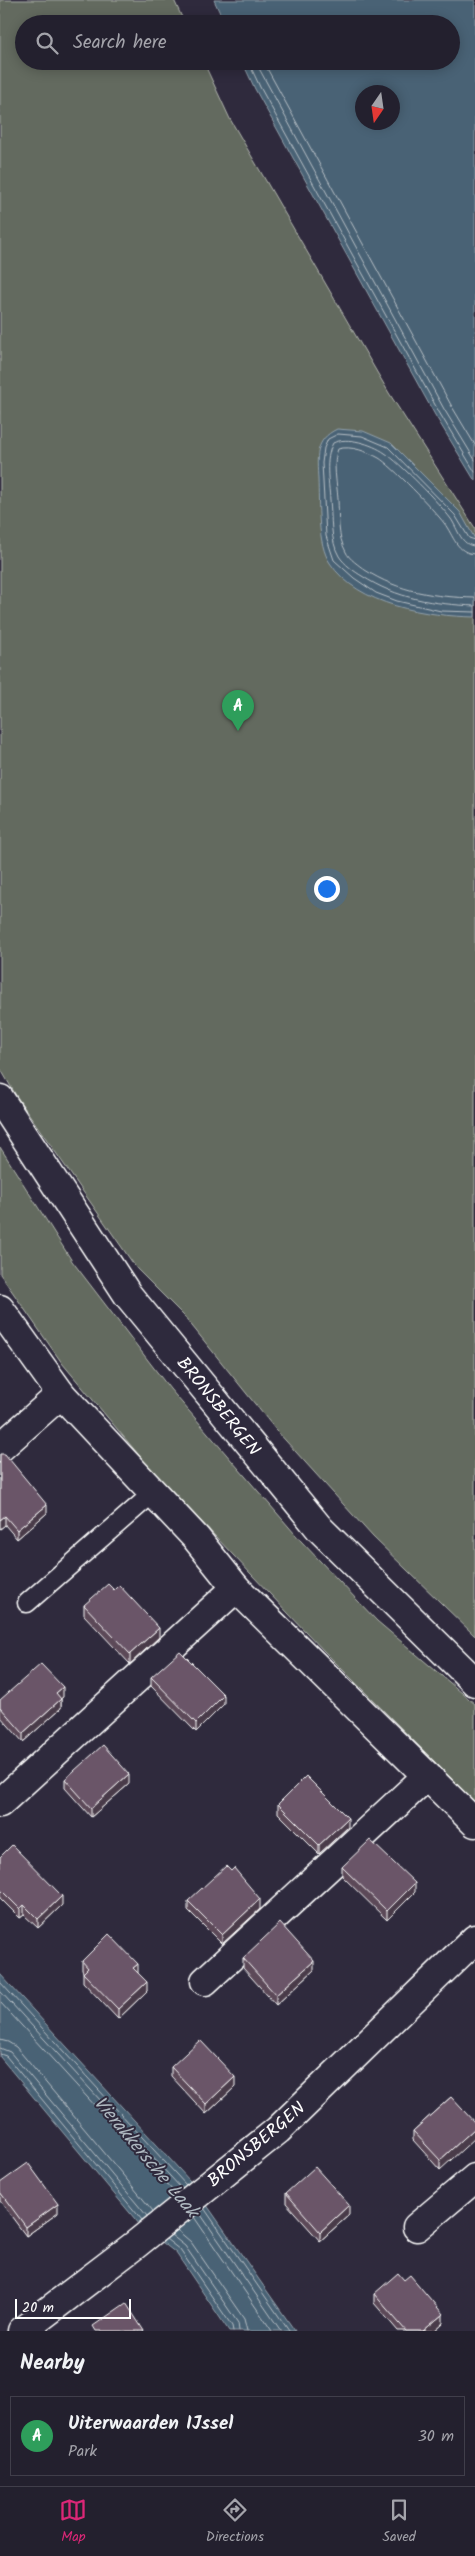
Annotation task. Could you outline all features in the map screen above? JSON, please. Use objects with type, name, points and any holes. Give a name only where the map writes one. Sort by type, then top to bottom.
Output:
[{"type":"street","name":"BRONSBERGEN","points":[[0,1099],[128,1295],[320,1529],[475,1682]]},
{"type":"street","points":[[0,1309],[61,1394],[196,1538],[236,1588],[475,1823]]},
{"type":"street","points":[[0,1448],[61,1394]]},
{"type":"street","points":[[0,1803],[236,1588]]},
{"type":"street","points":[[205,1981],[427,1776]]},
{"type":"street","name":"BRONSBERGEN","points":[[22,2331],[134,2245],[278,2130],[475,1939]]},
{"type":"street","points":[[417,2227],[475,2178]]},
{"type":"lane","points":[[27,1603],[153,1493]]},
{"type":"green space","points":[[0,0],[174,0],[181,15],[15,15],[15,70],[207,70],[230,119],[389,393],[475,528],[475,1636],[373,1537],[276,1430],[184,1316],[137,1269],[17,1097],[0,1068]]},
{"type":"green space","points":[[0,1147],[72,1261],[170,1389],[301,1541],[377,1621],[475,1704],[475,1802],[324,1651],[143,1460],[62,1363],[0,1274]]},
{"type":"water","points":[[214,0],[475,0],[475,481],[435,415],[246,70],[460,70],[460,15],[221,15]]},
{"type":"water","points":[[337,429],[363,431],[391,443],[460,512],[475,539],[475,617],[416,611],[376,599],[342,578],[330,563],[321,534],[318,450],[324,438]]},
{"type":"water","name":"Vierakkersche Laak","points":[[0,1974],[190,2181],[295,2331],[229,2331],[176,2253],[140,2225],[0,2057]]},
{"type":"building","points":[[0,1454],[5,1454],[47,1505],[17,1530],[5,1516],[0,1520]]},
{"type":"building","points":[[108,1584],[114,1590],[119,1585],[159,1628],[130,1654],[84,1605]]},
{"type":"building","points":[[180,1651],[224,1695],[196,1723],[151,1677]]},
{"type":"building","points":[[41,1664],[63,1687],[56,1693],[61,1699],[23,1733],[0,1707],[0,1700]]},
{"type":"building","points":[[103,1745],[129,1774],[91,1808],[65,1779]]},
{"type":"building","points":[[306,1776],[348,1818],[319,1845],[278,1804]]},
{"type":"building","points":[[370,1840],[415,1883],[387,1911],[342,1867]]},
{"type":"building","points":[[12,1845],[62,1896],[38,1919],[24,1905],[20,1909],[0,1889],[0,1857]]},
{"type":"building","points":[[226,1866],[231,1871],[234,1868],[260,1899],[222,1935],[188,1901]]},
{"type":"building","points":[[280,1923],[314,1961],[276,1995],[243,1958]]},
{"type":"building","points":[[109,1934],[138,1964],[133,1968],[147,1982],[118,2009],[83,1973],[88,1968],[82,1961]]},
{"type":"building","points":[[200,2040],[235,2077],[206,2104],[171,2067]]},
{"type":"building","points":[[451,2097],[475,2123],[475,2128],[440,2160],[413,2131]]},
{"type":"building","points":[[28,2163],[58,2204],[26,2227],[0,2192],[0,2183]]},
{"type":"building","points":[[315,2167],[349,2205],[320,2232],[286,2193]]},
{"type":"building","points":[[398,2273],[404,2280],[410,2275],[443,2314],[423,2331],[406,2331],[374,2294]]},
{"type":"building","points":[[126,2303],[144,2331],[96,2331],[93,2326]]},
{"type":"place","name":"Uiterwaarden IJssel","points":[[238,731]]}]
